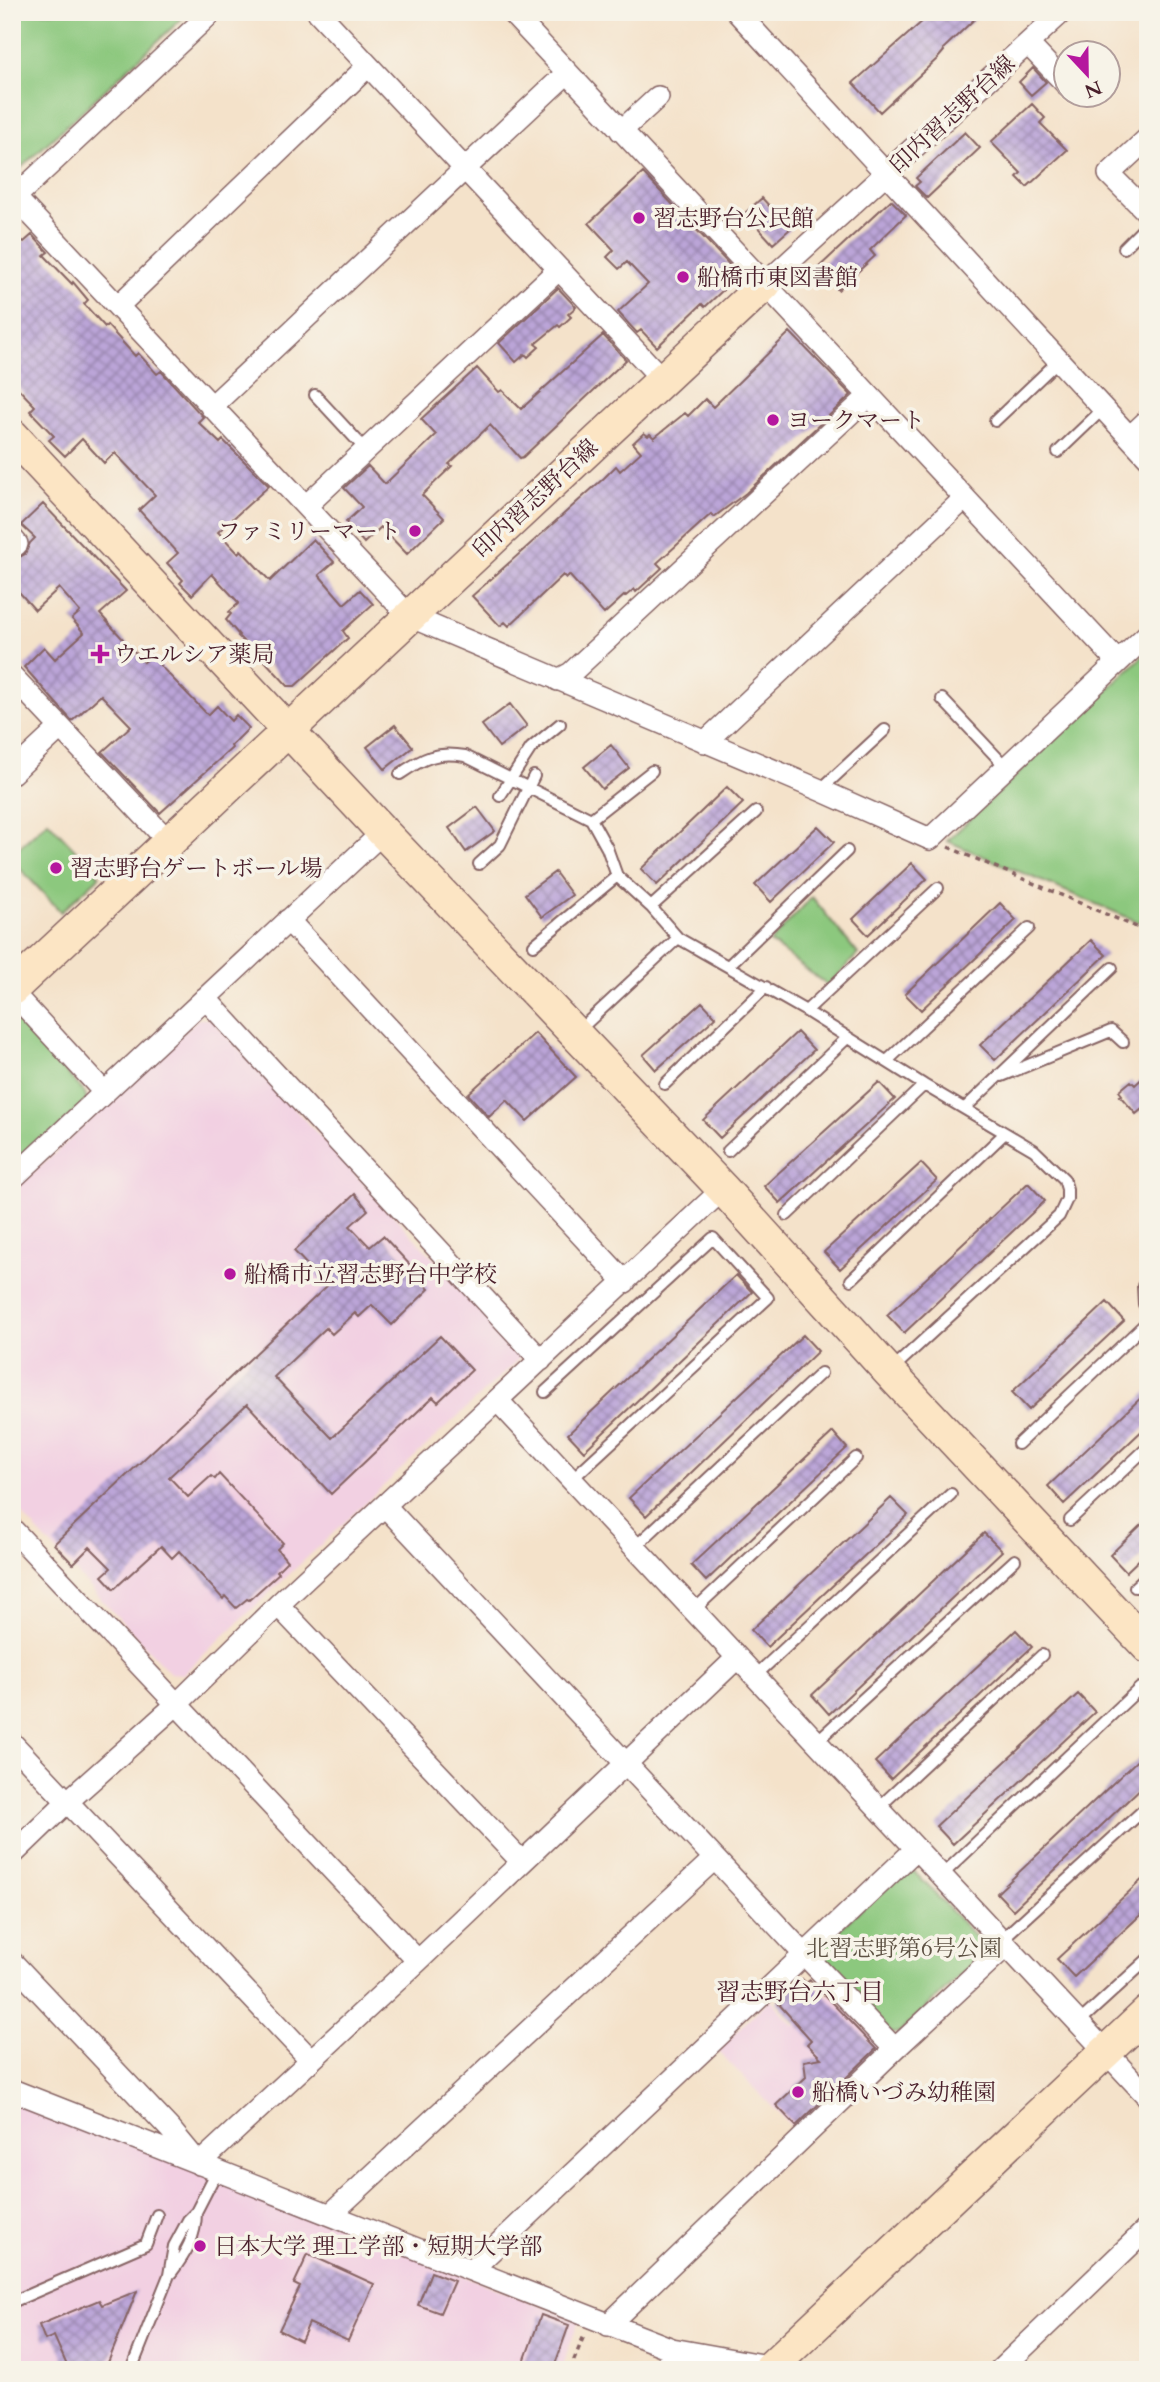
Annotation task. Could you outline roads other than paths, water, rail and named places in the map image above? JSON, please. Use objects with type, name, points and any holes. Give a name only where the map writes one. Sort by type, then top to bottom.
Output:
[{"type":"street","points":[[212,12],[13,197],[409,617],[930,839],[1148,634]]},
{"type":"street","points":[[318,12],[662,379]]},
{"type":"street","points":[[540,12],[518,20],[1118,662]]},
{"type":"street","points":[[737,12],[1148,457]]},
{"type":"street","name":"印内習志野台線","points":[[12,990],[662,379],[1062,12]]},
{"type":"street","points":[[1028,44],[1052,69]]},
{"type":"street","points":[[118,306],[368,66]]},
{"type":"street","points":[[211,407],[567,73]]},
{"type":"street","points":[[621,131],[658,97]]},
{"type":"street","points":[[1148,138],[1109,174],[1148,213]]},
{"type":"street","points":[[306,506],[559,270]]},
{"type":"street","points":[[558,680],[571,673],[869,396]]},
{"type":"street","points":[[1129,437],[1148,420]]},
{"type":"street","points":[[12,435],[383,832],[723,1189],[889,1372],[1148,1647]]},
{"type":"street","points":[[705,742],[965,498]]},
{"type":"street","points":[[12,538],[17,544],[12,548]]},
{"type":"street","points":[[12,676],[170,843]]},
{"type":"street","points":[[12,773],[60,728]]},
{"type":"street","points":[[12,1179],[383,832]]},
{"type":"street","points":[[288,920],[625,1282]]},
{"type":"street","points":[[12,990],[104,1092]]},
{"type":"street","points":[[205,998],[541,1360]]},
{"type":"street","points":[[12,1855],[723,1189]]},
{"type":"street","points":[[498,1401],[1148,2097]]},
{"type":"street","points":[[386,1506],[714,1859],[895,2049]]},
{"type":"street","points":[[12,1530],[418,1961]]},
{"type":"street","points":[[278,1605],[522,1861]]},
{"type":"street","points":[[208,2167],[310,2059],[418,1961],[737,1658]]},
{"type":"street","points":[[12,1743],[310,2059]]},
{"type":"street","points":[[471,2270],[916,1849]]},
{"type":"street","points":[[331,2214],[714,1859]]},
{"type":"street","points":[[599,2321],[895,2049],[1003,1943]]},
{"type":"street","points":[[12,1962],[208,2167]]},
{"type":"street","points":[[12,2090],[672,2348],[778,2368],[1148,2012]]},
{"type":"street","points":[[1000,2370],[1148,2228]]},
{"type":"street","points":[[666,2370],[672,2348]]},
{"type":"lane","points":[[1124,248],[1148,224]]},
{"type":"lane","points":[[995,421],[1058,361]]},
{"type":"lane","points":[[315,394],[366,450]]},
{"type":"lane","points":[[1058,452],[1103,409]]},
{"type":"lane","points":[[942,699],[1005,766]]},
{"type":"lane","points":[[500,796],[531,748],[560,724]]},
{"type":"lane","points":[[820,790],[885,730]]},
{"type":"lane","points":[[400,774],[420,761],[447,752],[465,755],[512,778],[531,781],[591,819],[618,876],[651,907],[678,938],[766,987],[1034,1150],[1063,1179],[1067,1189],[1064,1207],[1059,1216],[889,1372]]},
{"type":"lane","points":[[591,819],[652,771]]},
{"type":"lane","points":[[479,864],[500,845],[531,781]]},
{"type":"lane","points":[[651,907],[756,812]]},
{"type":"lane","points":[[728,966],[847,851]]},
{"type":"lane","points":[[534,945],[618,876]]},
{"type":"lane","points":[[806,1011],[938,888]]},
{"type":"lane","points":[[887,1061],[1029,928]]},
{"type":"lane","points":[[574,1034],[678,938]]},
{"type":"lane","points":[[965,1108],[1112,968]]},
{"type":"lane","points":[[665,1084],[766,987]]},
{"type":"lane","points":[[996,1079],[1111,1031],[1122,1042]]},
{"type":"lane","points":[[728,1151],[847,1038]]},
{"type":"lane","points":[[787,1215],[924,1085]]},
{"type":"lane","points":[[851,1280],[1004,1134]]},
{"type":"lane","points":[[545,1392],[713,1238],[768,1298],[572,1480]]},
{"type":"lane","points":[[1148,1281],[1143,1286],[1144,1304],[1148,1308]]},
{"type":"lane","points":[[1018,1444],[1148,1321]]},
{"type":"lane","points":[[635,1548],[821,1373]]},
{"type":"lane","points":[[1070,1520],[1148,1447]]},
{"type":"lane","points":[[694,1610],[856,1458]]},
{"type":"lane","points":[[755,1676],[951,1494]]},
{"type":"lane","points":[[816,1742],[1015,1560]]},
{"type":"lane","points":[[1135,1587],[1148,1575]]},
{"type":"lane","points":[[877,1809],[1042,1655]]},
{"type":"lane","points":[[941,1877],[1140,1688]]},
{"type":"lane","points":[[1003,1943],[1148,1806]]},
{"type":"lane","points":[[1078,2023],[1148,1959]]},
{"type":"lane","points":[[131,2370],[169,2275],[174,2246],[184,2226],[196,2212],[208,2167]]},
{"type":"lane","points":[[12,2302],[146,2244],[157,2215]]},
{"type":"place","name":"習志野台公民館","points":[[639,218]]},
{"type":"place","name":"船橋市東図書館","points":[[683,277]]},
{"type":"place","name":"ヨークマート","points":[[773,420]]},
{"type":"place","name":"ファミリーマート","points":[[415,531]]},
{"type":"place","name":"ウエルシア薬局","points":[[100,654]]},
{"type":"place","name":"習志野台ゲートボール場","points":[[56,868]]},
{"type":"place","name":"船橋市立習志野台中学校","points":[[230,1274]]},
{"type":"place","name":"船橋いづみ幼稚園","points":[[798,2092]]},
{"type":"place","name":"日本大学 理工学部・短期大学部","points":[[200,2246]]},
{"type":"district","name":"習志野台六丁目","points":[[800,1992]]},
{"type":"park label","name":"北習志野第6号公園","points":[[904,1948]]}]
